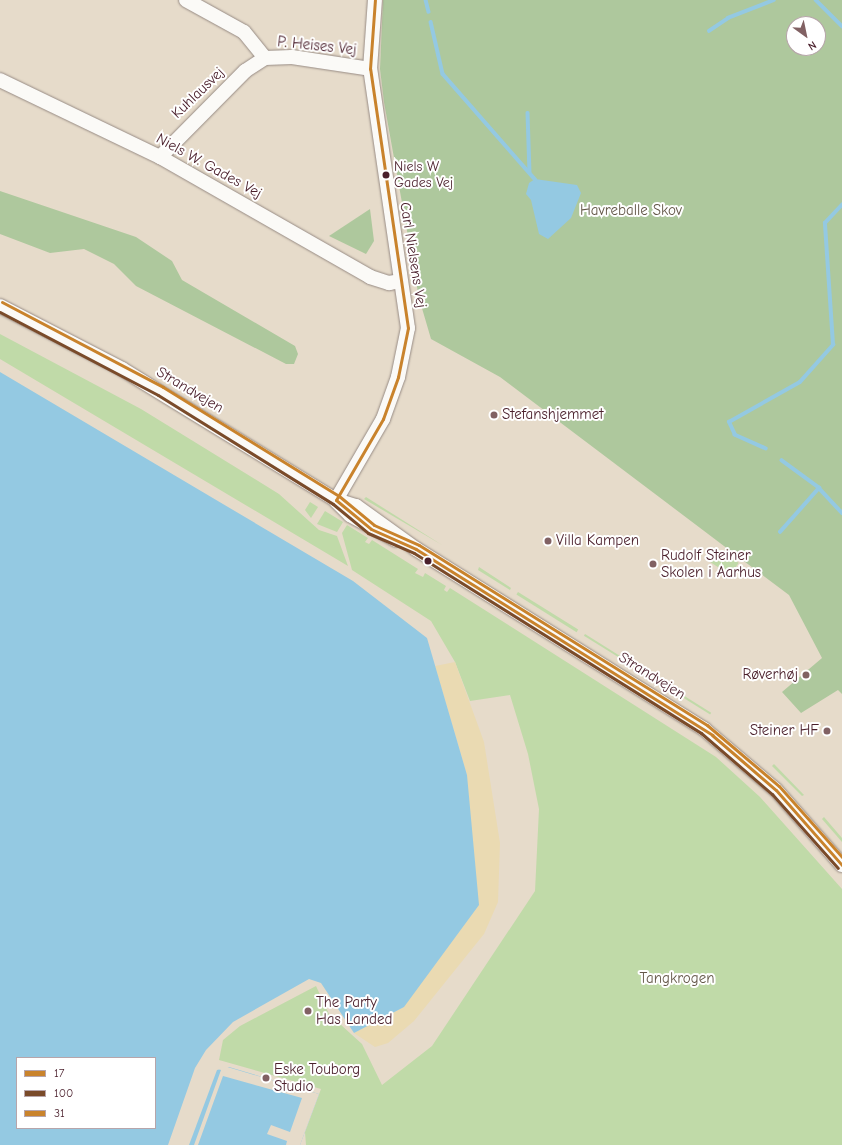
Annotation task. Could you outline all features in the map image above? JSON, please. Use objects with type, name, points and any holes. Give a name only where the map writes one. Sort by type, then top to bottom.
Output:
[{"type":"street","name":"P. Heises Vej","points":[[186,0],[244,32],[265,58],[292,57],[370,69]]},
{"type":"street","name":"Carl Nielsens Vej","points":[[336,500],[383,419],[398,377],[408,328],[370,69],[375,0]]},
{"type":"street","name":"Kuhlausvej","points":[[160,157],[245,71],[265,58]]},
{"type":"street","name":"Niels W. Gades Vej","points":[[0,80],[160,157],[370,276],[389,282],[400,281]]},
{"type":"street","name":"Strandvejen","points":[[0,306],[128,373],[336,500],[356,506],[416,549],[712,735],[776,790],[842,865]]},
{"type":"green space","name":"Havreballe Skov","points":[[383,0],[842,0],[842,694],[838,690],[801,713],[782,692],[822,658],[789,595],[500,377],[431,339],[419,298],[384,102],[380,69]]},
{"type":"green space","points":[[0,191],[136,237],[172,261],[182,280],[295,346],[298,354],[294,364],[286,364],[136,286],[114,264],[84,249],[50,253],[0,234]]},
{"type":"green space","points":[[370,209],[374,241],[366,254],[329,236]]},
{"type":"green space","points":[[0,334],[141,409],[279,494],[319,530],[337,536],[348,566],[0,359]]},
{"type":"green space","points":[[366,497],[442,545],[364,499]]},
{"type":"green space","points":[[310,502],[318,507],[311,518],[305,510]]},
{"type":"green space","points":[[325,511],[343,522],[337,532],[317,524]]},
{"type":"green space","name":"Tangkrogen","points":[[347,525],[368,538],[365,542],[369,544],[372,540],[418,569],[415,573],[423,577],[425,573],[446,586],[444,590],[447,592],[450,588],[716,757],[760,797],[842,889],[842,1145],[306,1145],[305,1132],[321,1089],[219,1060],[223,1040],[240,1026],[316,986],[329,1014],[362,1044],[382,1085],[432,1046],[535,891],[539,809],[528,754],[510,695],[470,701],[455,662],[431,621],[352,570],[342,533]]},
{"type":"green space","points":[[716,548],[739,563],[730,575],[708,561]]},
{"type":"green space","points":[[479,567],[511,588],[510,590],[478,570]]},
{"type":"green space","points":[[518,592],[578,630],[577,632],[516,595]]},
{"type":"green space","points":[[585,634],[625,659],[624,661],[584,636]]},
{"type":"green space","points":[[631,663],[655,678],[654,680],[630,665]]},
{"type":"green space","points":[[662,682],[711,713],[710,714],[661,684]]},
{"type":"green space","points":[[774,764],[804,795],[802,796],[772,766]]},
{"type":"green space","points":[[824,817],[842,838],[842,842],[822,819]]},
{"type":"sand","points":[[455,662],[484,742],[500,843],[498,902],[484,934],[414,1021],[388,1043],[375,1047],[354,1033],[404,1007],[467,775],[435,666]]},
{"type":"water","points":[[535,179],[577,185],[581,193],[571,218],[548,239],[539,234],[531,200],[526,194],[529,183]]},
{"type":"water","points":[[0,372],[353,581],[427,638],[467,775],[479,905],[404,1007],[354,1033],[321,983],[309,979],[233,1022],[206,1050],[195,1068],[168,1145],[0,1145]]},
{"type":"water","points":[[229,1067],[319,1094],[300,1145],[189,1145],[217,1070]]},
{"type":"pier","points":[[224,1066],[319,1094],[300,1145],[286,1145],[287,1141],[267,1134],[271,1125],[290,1132],[302,1098],[223,1076],[198,1145],[194,1145],[221,1070],[216,1068]]},
{"type":"waterway","points":[[426,0],[429,12]]},
{"type":"waterway","points":[[709,31],[728,18],[774,0]]},
{"type":"waterway","points":[[816,0],[842,26]]},
{"type":"waterway","points":[[431,22],[443,74],[535,179]]},
{"type":"waterway","points":[[528,113],[530,172]]},
{"type":"waterway","points":[[766,449],[735,435],[729,422],[800,382],[833,345],[825,223],[842,205]]},
{"type":"waterway","points":[[780,532],[819,488],[782,461]]},
{"type":"waterway","points":[[819,488],[842,513]]},
{"type":"transit line","name":"17","points":[[336,500],[383,419],[398,377],[408,328],[370,69],[375,0]]},
{"type":"transit line","name":"31","points":[[2,302],[163,387],[339,496],[374,525],[419,545],[707,725],[779,786],[842,857]]},
{"type":"transit line","name":"100","points":[[0,312],[158,395],[333,504],[368,533],[414,553],[701,733],[772,794],[838,868]]},
{"type":"transit line","name":"17","points":[[336,500],[371,529],[416,549],[712,735],[776,790],[842,865]]},
{"type":"place","name":"Niels W Gades Vej","points":[[386,175]]},
{"type":"place","name":"Stefanshjemmet","points":[[494,415]]},
{"type":"place","name":"Villa Kampen","points":[[548,541]]},
{"type":"place","name":"Rudolf Steiner Skolen i Aarhus","points":[[653,564]]},
{"type":"place","name":"Røverhøj","points":[[806,675]]},
{"type":"place","name":"Steiner HF","points":[[827,731]]},
{"type":"place","name":"The Party Has Landed","points":[[308,1011]]},
{"type":"place","name":"Eske Touborg Studio","points":[[266,1078]]}]
